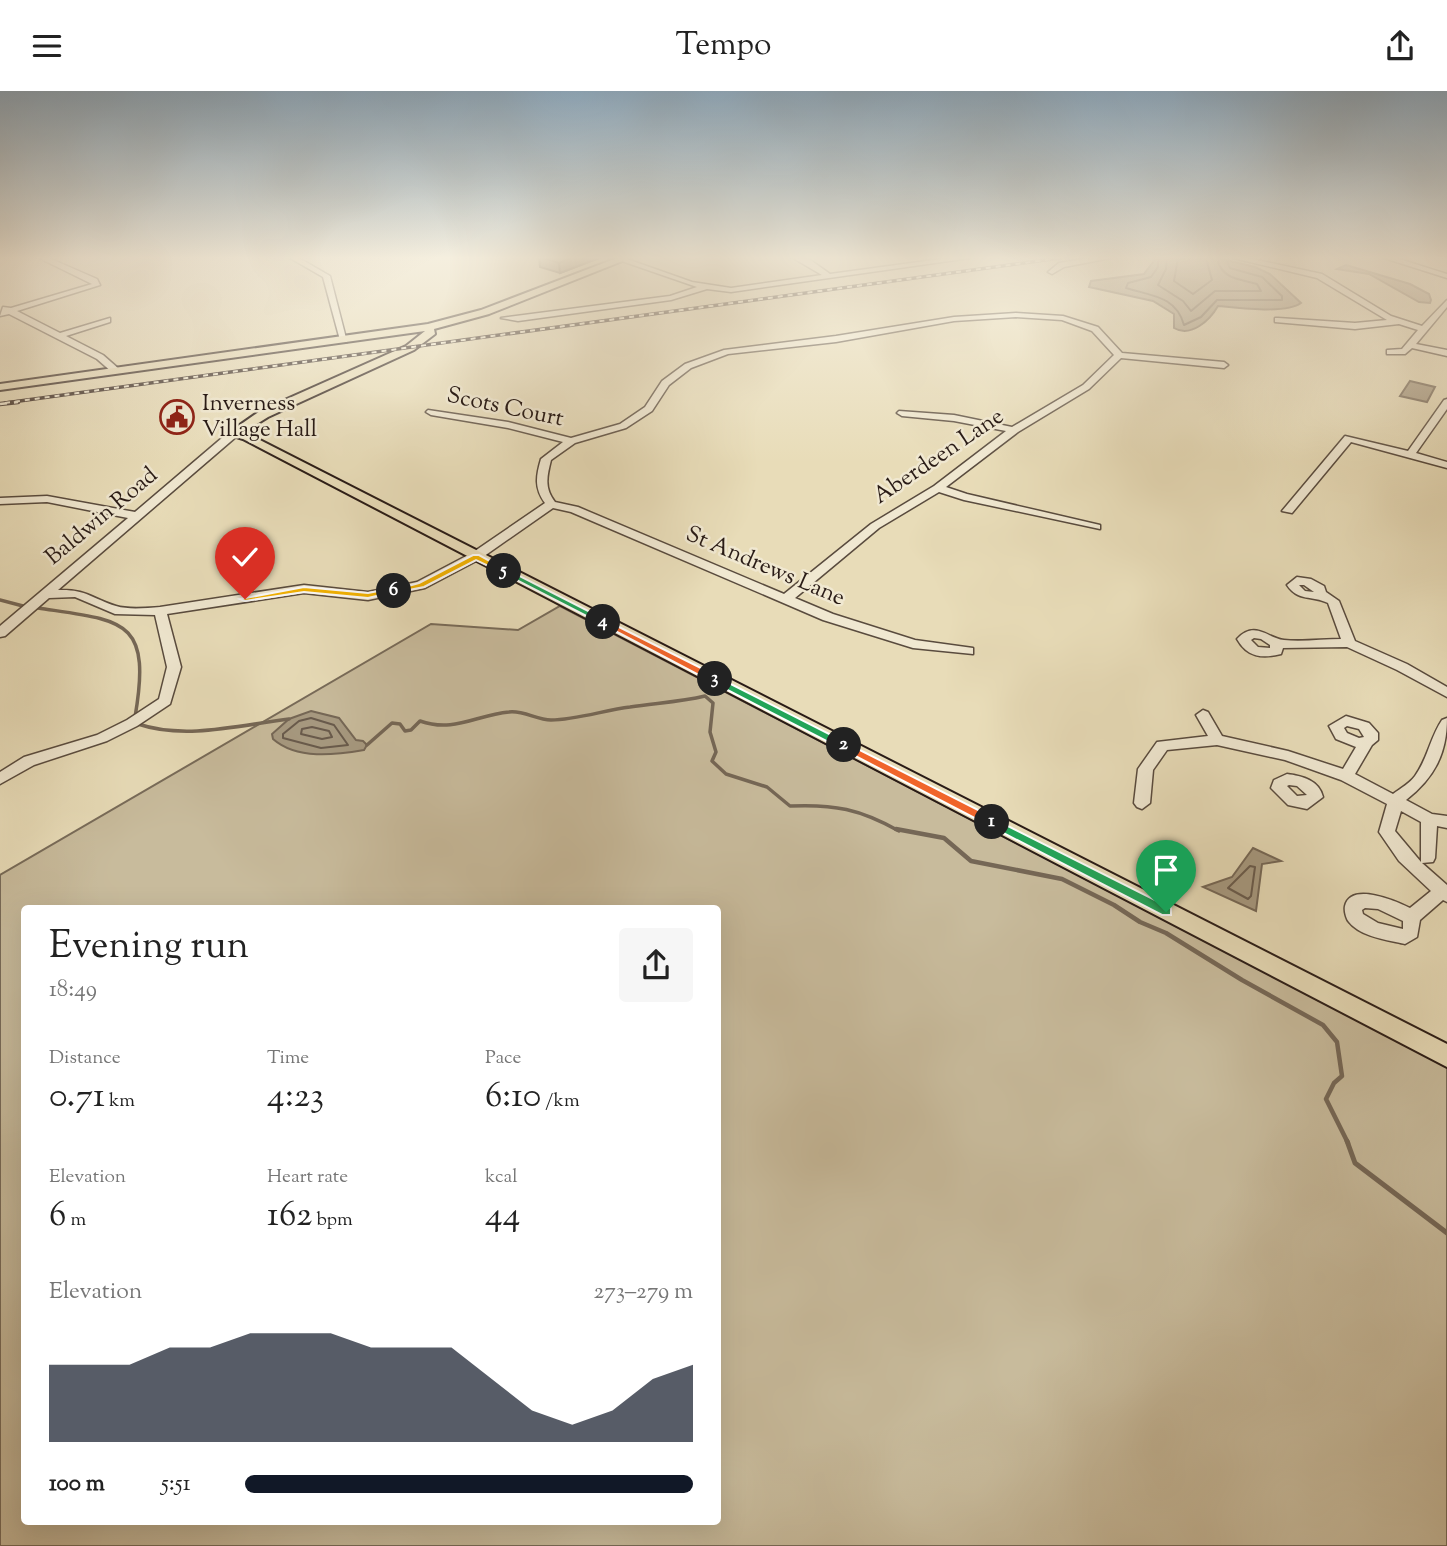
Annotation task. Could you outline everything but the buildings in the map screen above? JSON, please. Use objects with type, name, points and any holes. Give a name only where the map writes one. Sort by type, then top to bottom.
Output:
[{"type":"main road","points":[[0,387],[432,326]]},
{"type":"main road","points":[[312,392],[379,357],[428,327]]},
{"type":"main road","points":[[233,434],[250,421],[410,348],[431,332],[428,327]]},
{"type":"main road","points":[[248,354],[288,353],[377,341],[389,343],[391,347],[379,357]]},
{"type":"main road","points":[[233,434],[246,436],[1447,1056]]},
{"type":"street","points":[[39,326],[100,357],[116,371]]},
{"type":"street","points":[[59,336],[89,326]]},
{"type":"street","points":[[340,326],[344,340]]},
{"type":"street","points":[[45,594],[77,593],[115,610],[160,611],[304,590],[368,596],[421,585],[476,556],[551,504],[542,495],[540,480],[546,459],[572,441],[623,426],[649,409],[666,383],[681,371],[727,352],[917,326]]},
{"type":"street","points":[[1086,326],[1095,329],[1119,355],[1223,365]]},
{"type":"street","points":[[1412,326],[1424,329]]},
{"type":"street","points":[[1390,352],[1405,351],[1427,326]]},
{"type":"street","points":[[1410,345],[1447,353]]},
{"type":"street","name":"Aberdeen Lane","points":[[786,599],[874,526],[938,488],[1014,430],[1086,387],[1119,355]]},
{"type":"street","points":[[1410,454],[1447,402]]},
{"type":"street","name":"Scots Court","points":[[431,412],[508,425],[572,441]]},
{"type":"street","points":[[902,413],[954,418],[1014,430]]},
{"type":"street","name":"Baldwin Road","points":[[0,633],[233,434]]},
{"type":"street","points":[[1288,511],[1349,438],[1447,465]]},
{"type":"street","points":[[938,488],[964,497],[1096,527]]},
{"type":"street","points":[[0,501],[47,499],[136,516]]},
{"type":"street","name":"St Andrews Lane","points":[[551,504],[573,509],[828,617],[900,641],[968,651]]},
{"type":"street","points":[[69,572],[77,593]]},
{"type":"street","points":[[1320,594],[1334,601],[1349,643]]},
{"type":"street","points":[[0,779],[29,761],[102,738],[132,723],[165,701],[174,667],[160,611]]},
{"type":"street","points":[[1277,644],[1349,643],[1402,667],[1447,694]]},
{"type":"street","points":[[1203,715],[1217,740]]},
{"type":"street","points":[[1412,917],[1444,893],[1405,857],[1387,832],[1396,800],[1440,762],[1440,734],[1447,723]]},
{"type":"street","points":[[1142,803],[1146,769],[1162,746],[1217,740],[1288,756],[1346,776],[1429,819],[1447,822]]},
{"type":"street","points":[[1346,776],[1366,743]]},
{"type":"street","points":[[1288,756],[1293,779]]},
{"type":"street","points":[[1427,858],[1429,819]]},
{"type":"shaded area","points":[[560,606],[1447,1067],[1447,1546],[0,1546],[0,875],[431,624],[518,630]]},
{"type":"water","points":[[1174,326],[1199,326],[1187,331]]},
{"type":"water","points":[[1410,381],[1435,387],[1427,402],[1400,396]]},
{"type":"water","points":[[311,711],[339,718],[356,740],[367,745],[364,750],[329,754],[305,753],[283,746],[273,739],[272,734],[289,719]]},
{"type":"water","points":[[1253,848],[1281,861],[1262,864],[1256,911],[1203,887],[1232,877]]},
{"type":"waterway","points":[[0,600],[23,606]]},
{"type":"waterway","points":[[38,608],[92,617],[111,622],[125,630],[134,642],[139,660],[135,717]]},
{"type":"waterway","points":[[367,745],[392,723],[400,724],[405,731],[411,730],[420,721],[444,725],[514,712],[546,720],[561,720],[620,708],[705,696],[713,703],[710,732],[716,752],[712,761],[726,774],[767,787],[790,806],[846,809],[899,831]]},
{"type":"waterway","points":[[138,724],[156,729],[194,731],[289,719]]},
{"type":"waterway","points":[[896,829],[944,838],[971,861],[1062,879],[1114,905],[1140,922],[1166,933],[1242,980],[1323,1025],[1337,1042],[1342,1076],[1334,1083],[1326,1099],[1347,1141]]},
{"type":"waterway","points":[[1347,1141],[1355,1163],[1447,1233]]},
{"type":"railway","points":[[5,403],[566,326]]},
{"type":"railway","points":[[0,404],[18,402]]},
{"type":"place","name":"Inverness Village Hall","points":[[177,417]]},
{"type":"route","points":[[245,599],[304,590],[368,596],[421,585],[476,556],[1166,912]]}]
